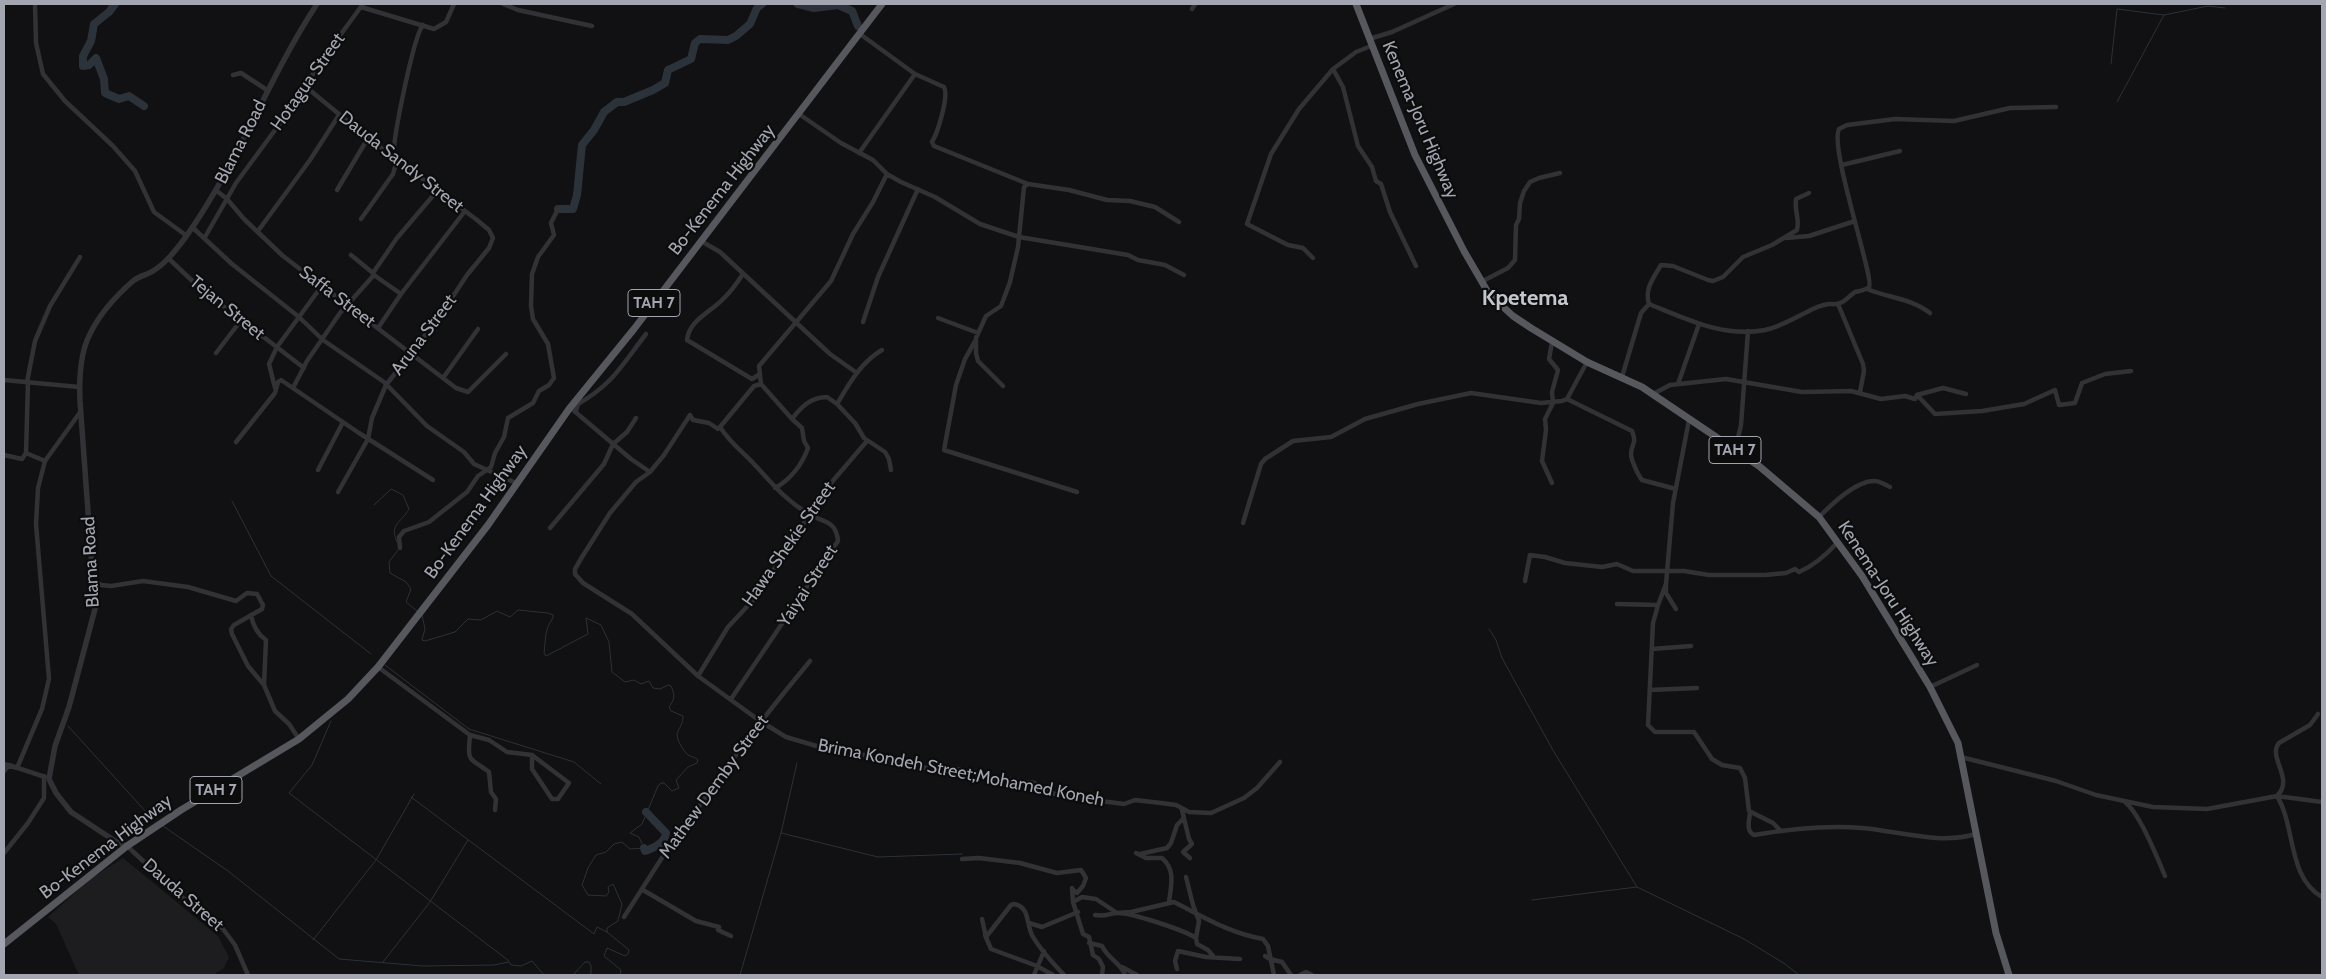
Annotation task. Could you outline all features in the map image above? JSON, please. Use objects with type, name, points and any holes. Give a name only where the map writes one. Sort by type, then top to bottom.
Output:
[{"type":"highway","name":"Bo-Kenema Highway","points":[[4,944],[127,846],[181,810],[298,739],[348,699],[378,667],[488,525],[516,483],[882,4]]},
{"type":"highway","name":"Kenema-Joru Highway","points":[[1356,4],[1415,156],[1489,294],[1513,316],[1552,342],[1653,394],[1782,484],[1819,517],[1867,583],[1948,719],[1961,757],[1996,933],[2009,975]]},
{"type":"street","points":[[35,4],[36,43],[43,74],[65,101],[126,160],[139,177],[154,212],[187,236]]},
{"type":"street","name":"Blama Road","points":[[46,778],[53,751],[75,687],[96,609],[79,386],[84,351],[90,334],[100,318],[134,280],[153,271],[168,258],[187,236],[217,191],[292,42],[317,4]]},
{"type":"street","points":[[362,5],[434,29],[446,22],[454,4]]},
{"type":"street","points":[[503,4],[518,10],[592,26]]},
{"type":"street","points":[[1192,9],[1195,4]]},
{"type":"street","points":[[1313,258],[1304,248],[1288,244],[1247,224],[1271,154],[1300,109],[1333,69],[1370,42],[1454,4]]},
{"type":"street","name":"Hotagua Street","points":[[205,237],[236,183],[306,87],[322,60],[362,5]]},
{"type":"street","points":[[361,219],[390,180],[396,159],[394,138],[412,53],[419,29],[423,25]]},
{"type":"street","points":[[860,34],[915,74],[939,84],[946,91],[938,131],[932,145],[1028,184],[1155,207],[1179,222]]},
{"type":"street","points":[[1333,69],[1343,86],[1358,146],[1372,168],[1376,181],[1381,184],[1390,212],[1416,266]]},
{"type":"street","points":[[233,75],[241,73],[267,90]]},
{"type":"street","points":[[859,153],[915,74]]},
{"type":"street","name":"Dauda Sandy Street","points":[[306,87],[368,138],[465,211],[488,230],[493,238]]},
{"type":"street","points":[[1867,289],[1871,280],[1862,252],[1842,165],[1837,133],[1839,129],[1847,124],[1895,119],[1954,121],[2010,108],[2056,107]]},
{"type":"street","points":[[799,114],[841,143],[873,160],[887,174],[980,224],[1019,237],[1128,255],[1138,260],[1165,265],[1184,275]]},
{"type":"street","points":[[258,232],[340,115]]},
{"type":"street","points":[[336,190],[368,138]]},
{"type":"street","points":[[1842,165],[1900,151]]},
{"type":"street","points":[[1481,282],[1508,268],[1515,260],[1516,225],[1519,219],[1520,203],[1524,190],[1530,182],[1560,173]]},
{"type":"street","points":[[775,488],[787,482],[805,457],[808,448],[804,441],[802,428],[792,420],[762,384],[759,366],[830,281],[853,234],[873,202],[887,174]]},
{"type":"street","points":[[1028,184],[1024,186],[1014,268],[1004,298],[996,311],[986,316],[976,340],[965,359],[956,385],[944,450],[1077,492]]},
{"type":"street","points":[[863,322],[878,276],[918,189]]},
{"type":"street","name":"Saffa Street","points":[[217,191],[228,199],[283,256],[321,287],[348,305],[456,388],[468,392],[506,354]]},
{"type":"street","points":[[294,388],[304,368],[340,313],[373,274],[397,238],[437,191]]},
{"type":"street","points":[[1809,192],[1796,199],[1794,210],[1799,218],[1797,230],[1785,238],[1749,253],[1728,274],[1718,280],[1708,280],[1673,266],[1661,265],[1646,296],[1649,304],[1717,330],[1748,331],[1771,328],[1818,307],[1838,304],[1854,293],[1867,289],[1877,293],[1892,295],[1922,306],[1930,313]]},
{"type":"street","points":[[400,548],[399,537],[404,531],[429,522],[467,492],[478,476],[488,470],[504,436],[508,418],[533,403],[539,391],[549,385],[554,377],[548,344],[533,318],[531,306],[532,274],[538,257],[554,235],[551,223],[558,210]]},
{"type":"street","points":[[378,328],[401,294],[465,211]]},
{"type":"street","points":[[1785,238],[1809,236],[1855,220]]},
{"type":"street","points":[[192,227],[232,264],[299,317],[323,340],[386,385],[427,426],[464,452],[474,464],[516,483]]},
{"type":"street","name":"Aruna Street","points":[[338,492],[368,439],[372,418],[386,385],[438,319],[467,275],[489,248],[493,238]]},
{"type":"street","points":[[701,241],[720,252],[830,354],[857,373]]},
{"type":"street","points":[[351,255],[401,294]]},
{"type":"street","points":[[4,455],[22,459],[26,453],[28,382],[35,341],[50,306],[80,257]]},
{"type":"street","name":"Tejan Street","points":[[168,258],[200,289],[276,347],[269,364],[275,393]]},
{"type":"street","points":[[744,274],[725,298],[704,314],[688,335],[689,343],[752,379],[754,386]]},
{"type":"street","points":[[304,368],[276,347],[321,287]]},
{"type":"street","points":[[1622,377],[1641,313],[1649,304]]},
{"type":"street","points":[[1838,304],[1863,364],[1864,371],[1860,392]]},
{"type":"street","points":[[938,318],[978,333]]},
{"type":"street","points":[[216,353],[242,320]]},
{"type":"street","points":[[1678,384],[1699,324]]},
{"type":"street","points":[[443,378],[478,329]]},
{"type":"street","points":[[1735,450],[1741,425],[1748,331]]},
{"type":"street","points":[[646,334],[616,375],[597,393],[578,404],[573,410],[650,472]]},
{"type":"street","points":[[976,340],[978,361],[1004,386]]},
{"type":"street","points":[[1552,342],[1549,359],[1558,370],[1552,392],[1553,403],[1545,419],[1546,430],[1542,461],[1552,482]]},
{"type":"street","points":[[837,404],[857,373],[868,360],[882,350]]},
{"type":"street","points":[[1243,523],[1261,464],[1265,459],[1293,440],[1331,437],[1376,415],[1471,393],[1527,402],[1553,403],[1567,398],[1588,362]]},
{"type":"street","points":[[1917,395],[1935,414],[1982,411],[2024,404],[2055,390],[2059,405],[2069,406],[2075,403],[2082,383],[2105,374],[2130,371]]},
{"type":"street","points":[[752,379],[760,374]]},
{"type":"street","points":[[1653,394],[1663,388],[1678,384],[1718,379],[1743,381],[1802,392],[1860,392],[1882,399],[1905,396],[1915,399],[1917,395],[1943,388],[1966,394]]},
{"type":"street","points":[[4,380],[79,386]]},
{"type":"street","points":[[236,442],[275,393],[278,382],[281,380],[433,480]]},
{"type":"street","points":[[720,427],[754,386],[762,384]]},
{"type":"street","points":[[792,420],[800,408],[815,399],[827,397],[850,417],[867,441],[885,452],[889,458],[891,470]]},
{"type":"street","points":[[1567,398],[1632,431],[1636,440],[1632,456],[1638,476],[1642,480],[1676,489]]},
{"type":"street","points":[[17,768],[42,709],[49,679],[36,524],[38,488],[45,461],[81,411]]},
{"type":"street","name":"Brima Kondeh Street;Mohamed Koneh","points":[[720,427],[718,429],[709,423],[693,420],[690,416],[664,455],[650,472],[636,482],[610,513],[575,569],[575,574],[583,583],[632,614],[698,676],[760,721],[794,740],[870,756],[890,763],[926,768],[953,768],[987,776],[1034,783],[1052,793],[1068,797],[1094,796],[1101,801],[1124,804],[1135,800],[1162,803],[1176,805],[1182,810],[1189,812],[1211,813],[1244,798],[1257,788],[1280,762]]},
{"type":"street","points":[[550,528],[604,464],[613,444],[627,432],[636,418]]},
{"type":"street","points":[[1676,609],[1666,593],[1666,584],[1673,503],[1690,420]]},
{"type":"street","points":[[318,470],[343,422]]},
{"type":"street","name":"Yaiyai Street","points":[[720,427],[732,445],[755,465],[775,488],[808,514],[833,526],[838,541],[731,699]]},
{"type":"street","name":"Hawa Shekie Street","points":[[698,676],[728,627],[757,596],[808,514],[844,465],[867,441]]},
{"type":"street","points":[[26,453],[45,461]]},
{"type":"street","points":[[1819,517],[1835,500],[1871,481],[1880,482],[1890,487]]},
{"type":"street","points":[[1525,581],[1530,555],[1569,564],[1602,567],[1617,564],[1633,571],[1684,571],[1709,575],[1778,574],[1795,569],[1799,572],[1828,552],[1838,542]]},
{"type":"street","points":[[93,579],[101,586],[143,581],[188,587],[236,601],[247,593],[254,594],[262,600],[264,606],[234,625],[231,629],[232,634],[248,666],[264,685],[279,717],[289,724],[298,739]]},
{"type":"street","points":[[1666,584],[1653,623],[1648,722],[1650,729],[1658,733],[1694,732],[1712,759],[1722,765],[1740,768],[1745,778],[1750,813],[1748,826],[1753,835],[1781,831],[1859,828],[1946,838],[1962,838],[1976,834]]},
{"type":"street","points":[[1617,604],[1658,605]]},
{"type":"street","points":[[251,615],[252,622],[259,635],[266,640],[264,685]]},
{"type":"street","points":[[1652,649],[1691,646]]},
{"type":"street","name":"Mathew Demby Street","points":[[624,917],[681,828],[687,825],[715,782],[760,721],[810,661]]},
{"type":"street","points":[[1930,687],[1976,665]]},
{"type":"street","points":[[378,667],[470,735],[489,740],[507,752],[532,755],[569,783],[558,799],[552,799],[532,769],[532,755]]},
{"type":"street","points":[[1650,690],[1697,688]]},
{"type":"street","points":[[2277,796],[2284,786],[2280,765],[2275,756],[2276,746],[2310,725],[2318,714]]},
{"type":"street","points":[[470,735],[469,755],[474,763],[489,772],[492,792],[496,799],[495,810]]},
{"type":"street","points":[[1961,757],[2056,781],[2096,795],[2153,807],[2199,810],[2277,796],[2322,802]]},
{"type":"street","points":[[5,767],[17,768],[46,778],[72,812],[115,841],[127,846]]},
{"type":"street","points":[[4,852],[44,798],[46,778]]},
{"type":"street","points":[[2277,796],[2286,816],[2301,873],[2307,884],[2322,897]]},
{"type":"street","points":[[2124,802],[2130,807],[2149,839],[2165,876]]},
{"type":"street","points":[[1182,810],[1183,819],[1192,844],[1183,852],[1190,858]]},
{"type":"street","points":[[1750,813],[1773,823],[1781,831]]},
{"type":"street","points":[[1169,902],[1173,874],[1167,862],[1162,858],[1146,858],[1138,854],[1167,848],[1171,843],[1177,825],[1183,819]]},
{"type":"street","name":"Dauda Street","points":[[127,846],[184,898],[213,918],[235,945],[248,975]]},
{"type":"street","points":[[962,859],[979,858],[1020,863],[1058,873],[1081,870],[1086,878],[1083,886],[1077,892]]},
{"type":"street","points":[[1186,877],[1199,920],[1197,944],[1208,950],[1213,956]]},
{"type":"street","points":[[1102,975],[1104,967],[1099,959],[1093,955],[1089,938],[1083,934],[1078,912],[1073,902],[1072,888],[1082,897],[1096,899],[1117,913],[1142,917],[1183,931],[1196,938]]},
{"type":"street","points":[[643,890],[696,922],[719,927],[718,930],[731,936]]},
{"type":"street","points":[[1073,902],[1082,897]]},
{"type":"street","points":[[1095,914],[1106,917],[1117,913],[1131,912],[1174,902],[1197,916],[1211,919],[1228,930],[1263,939],[1268,946],[1274,975]]},
{"type":"street","points":[[1053,975],[1037,966],[991,949],[986,937],[1014,904],[1021,906],[1027,913],[1031,932],[1064,975]]},
{"type":"street","points":[[1029,923],[1042,927],[1078,912]]},
{"type":"street","points":[[1089,943],[1102,946],[1107,956],[1116,960],[1125,975]]},
{"type":"street","points":[[1177,969],[1175,961],[1178,950],[1206,957],[1240,959]]},
{"type":"street","points":[[1034,975],[1037,973],[1037,966],[1044,951]]},
{"type":"street","points":[[1265,956],[1270,960],[1282,962],[1291,975]]},
{"type":"street","points":[[1122,968],[1137,975]]},
{"type":"street","points":[[1300,975],[1306,972],[1312,975]]},
{"type":"shaded area","points":[[123,858],[218,936],[229,957],[224,968],[213,975],[79,975],[56,924],[48,917],[90,879]]},
{"type":"waterway","points":[[115,4],[109,12],[94,24],[91,41],[83,56],[83,66],[89,65],[96,58],[104,79],[105,93],[119,99],[129,96],[144,106]]},
{"type":"waterway","points":[[558,209],[573,209],[577,195],[582,145],[594,130],[604,112],[617,102],[624,102],[665,83],[668,70],[691,59],[695,43],[700,39],[728,40],[736,36],[750,24],[757,8],[762,4]]},
{"type":"waterway","points":[[798,4],[814,8],[838,5],[852,11],[858,26]]},
{"type":"waterway","points":[[2111,64],[2117,9],[2164,15],[2208,6],[2225,8]]},
{"type":"waterway","points":[[2117,102],[2164,15]]},
{"type":"waterway","points":[[374,505],[391,489],[403,495],[409,509],[395,527],[394,531],[397,542]]},
{"type":"waterway","points":[[232,501],[271,576],[371,654]]},
{"type":"waterway","points":[[398,550],[389,562],[390,573],[406,582],[411,589],[406,602],[417,611]]},
{"type":"waterway","points":[[422,615],[425,629],[422,640],[425,641],[455,632],[468,619],[481,620],[497,611],[510,617],[518,610],[548,613],[553,615],[553,618],[546,635],[544,653],[546,656],[588,634],[586,618],[601,625],[609,642],[612,672],[625,682],[634,680],[641,684],[649,681],[653,688],[660,689],[668,685],[671,686],[674,697],[669,707],[671,711],[683,716],[677,733],[678,740],[686,753],[698,760],[697,763],[688,767],[676,780],[679,788],[672,791],[664,783],[658,786],[642,824],[630,833],[639,837],[644,848],[630,849],[622,842],[614,844],[606,852],[596,855],[588,868],[582,885],[588,895],[606,896],[609,892],[608,887],[613,884],[622,904],[618,921],[607,928],[607,932],[629,950],[628,954],[625,956],[607,948],[604,956],[621,970],[620,975]]},
{"type":"waterway","points":[[1489,629],[1496,640],[1502,658],[1554,752],[1637,887]]},
{"type":"waterway","points":[[385,665],[469,729],[574,762],[601,784]]},
{"type":"waterway","points":[[331,721],[312,765],[289,793],[509,961]]},
{"type":"waterway","points":[[68,726],[147,813]]},
{"type":"waterway","points":[[740,975],[781,833],[797,763]]},
{"type":"waterway","points":[[313,940],[376,860],[414,794]]},
{"type":"waterway","points":[[411,797],[594,934],[597,927],[607,932]]},
{"type":"waterway","points":[[644,848],[645,851],[659,844],[664,839],[666,833],[646,812]]},
{"type":"waterway","points":[[163,826],[228,871],[339,959],[423,966],[494,965],[509,962],[511,965],[521,966],[532,961],[544,975]]},
{"type":"waterway","points":[[781,833],[878,857],[962,854]]},
{"type":"waterway","points":[[383,962],[430,902],[468,840]]},
{"type":"waterway","points":[[1532,900],[1637,887],[1744,939],[1785,964],[1799,975]]},
{"type":"waterway","points":[[573,975],[585,962],[589,962],[591,966],[591,975]]},
{"type":"district","name":"Kpetema","points":[[1525,299]]}]
